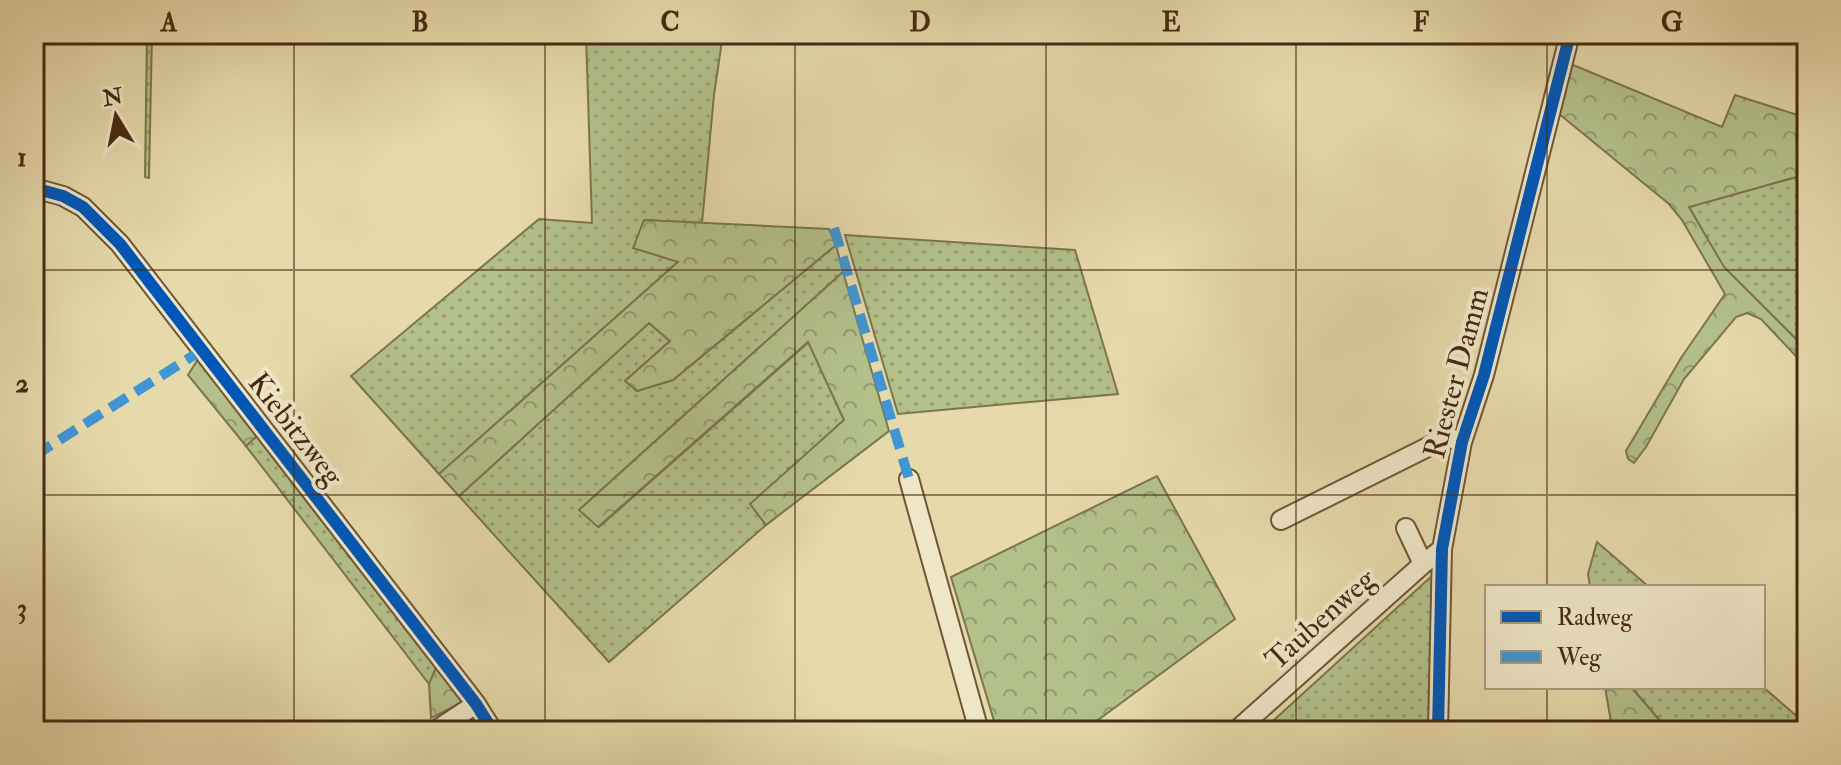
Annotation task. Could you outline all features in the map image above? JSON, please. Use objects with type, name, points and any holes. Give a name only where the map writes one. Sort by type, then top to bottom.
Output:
[{"type":"street","name":"Riester Damm","points":[[1438,731],[1442,549],[1462,442],[1484,375],[1570,34]]},
{"type":"street","name":"Kiebitzweg","points":[[34,188],[63,196],[83,207],[120,244],[476,704],[493,731]]},
{"type":"street","points":[[1281,520],[1444,439],[1462,442]]},
{"type":"street","points":[[909,479],[979,731]]},
{"type":"street","points":[[1406,528],[1423,564]]},
{"type":"street","name":"Taubenweg","points":[[1236,731],[1442,549]]},
{"type":"street","points":[[435,731],[476,704]]},
{"type":"green space","points":[[147,34],[152,34],[149,178],[145,177]]},
{"type":"green space","points":[[586,34],[723,34],[702,223],[644,220],[634,248],[679,261],[439,474],[351,376],[539,219],[592,223]]},
{"type":"green space","points":[[1566,62],[1722,127],[1735,95],[1807,118],[1807,174],[1689,207],[1724,267],[1807,350],[1807,368],[1761,319],[1747,313],[1736,317],[1684,379],[1634,463],[1628,459],[1626,451],[1681,358],[1725,294],[1682,220],[1669,204],[1553,109]]},
{"type":"green space","points":[[1807,174],[1807,350],[1723,267],[1689,207]]},
{"type":"green space","points":[[644,220],[829,229],[836,245],[673,380],[637,391],[625,381],[670,341],[649,323],[459,496],[439,474],[678,262],[633,248]]},
{"type":"green space","points":[[845,235],[1075,250],[1118,394],[898,414]]},
{"type":"green space","points":[[836,245],[843,272],[580,509],[599,527],[809,342],[844,420],[751,504],[766,525],[609,662],[459,496],[649,323],[670,341],[626,380],[637,391],[673,380]]},
{"type":"green space","points":[[843,272],[889,431],[766,525],[750,504],[844,420],[808,342],[598,527],[579,510]]},
{"type":"green space","points":[[200,356],[260,433],[246,446],[188,375]]},
{"type":"green space","points":[[260,433],[439,661],[429,684],[246,446]]},
{"type":"green space","points":[[1157,476],[1235,619],[1083,731],[997,731],[951,577]]},
{"type":"green space","points":[[1597,542],[1647,585],[1590,585],[1588,574]]},
{"type":"green space","points":[[1435,573],[1431,731],[1262,731]]},
{"type":"green space","points":[[439,661],[469,699],[431,718],[429,684]]},
{"type":"green space","points":[[1605,689],[1633,689],[1661,722],[1612,728]]},
{"type":"green space","points":[[1633,689],[1765,689],[1807,725],[1807,731],[1673,731],[1661,722]]},
{"type":"marked path","points":[[834,228],[909,479]]},
{"type":"marked path","points":[[34,456],[202,350]]},
{"type":"cycle path","points":[[1438,731],[1442,549],[1462,442],[1484,375],[1570,34]]},
{"type":"cycle path","points":[[34,188],[63,196],[83,207],[120,244],[476,704],[493,731]]}]
